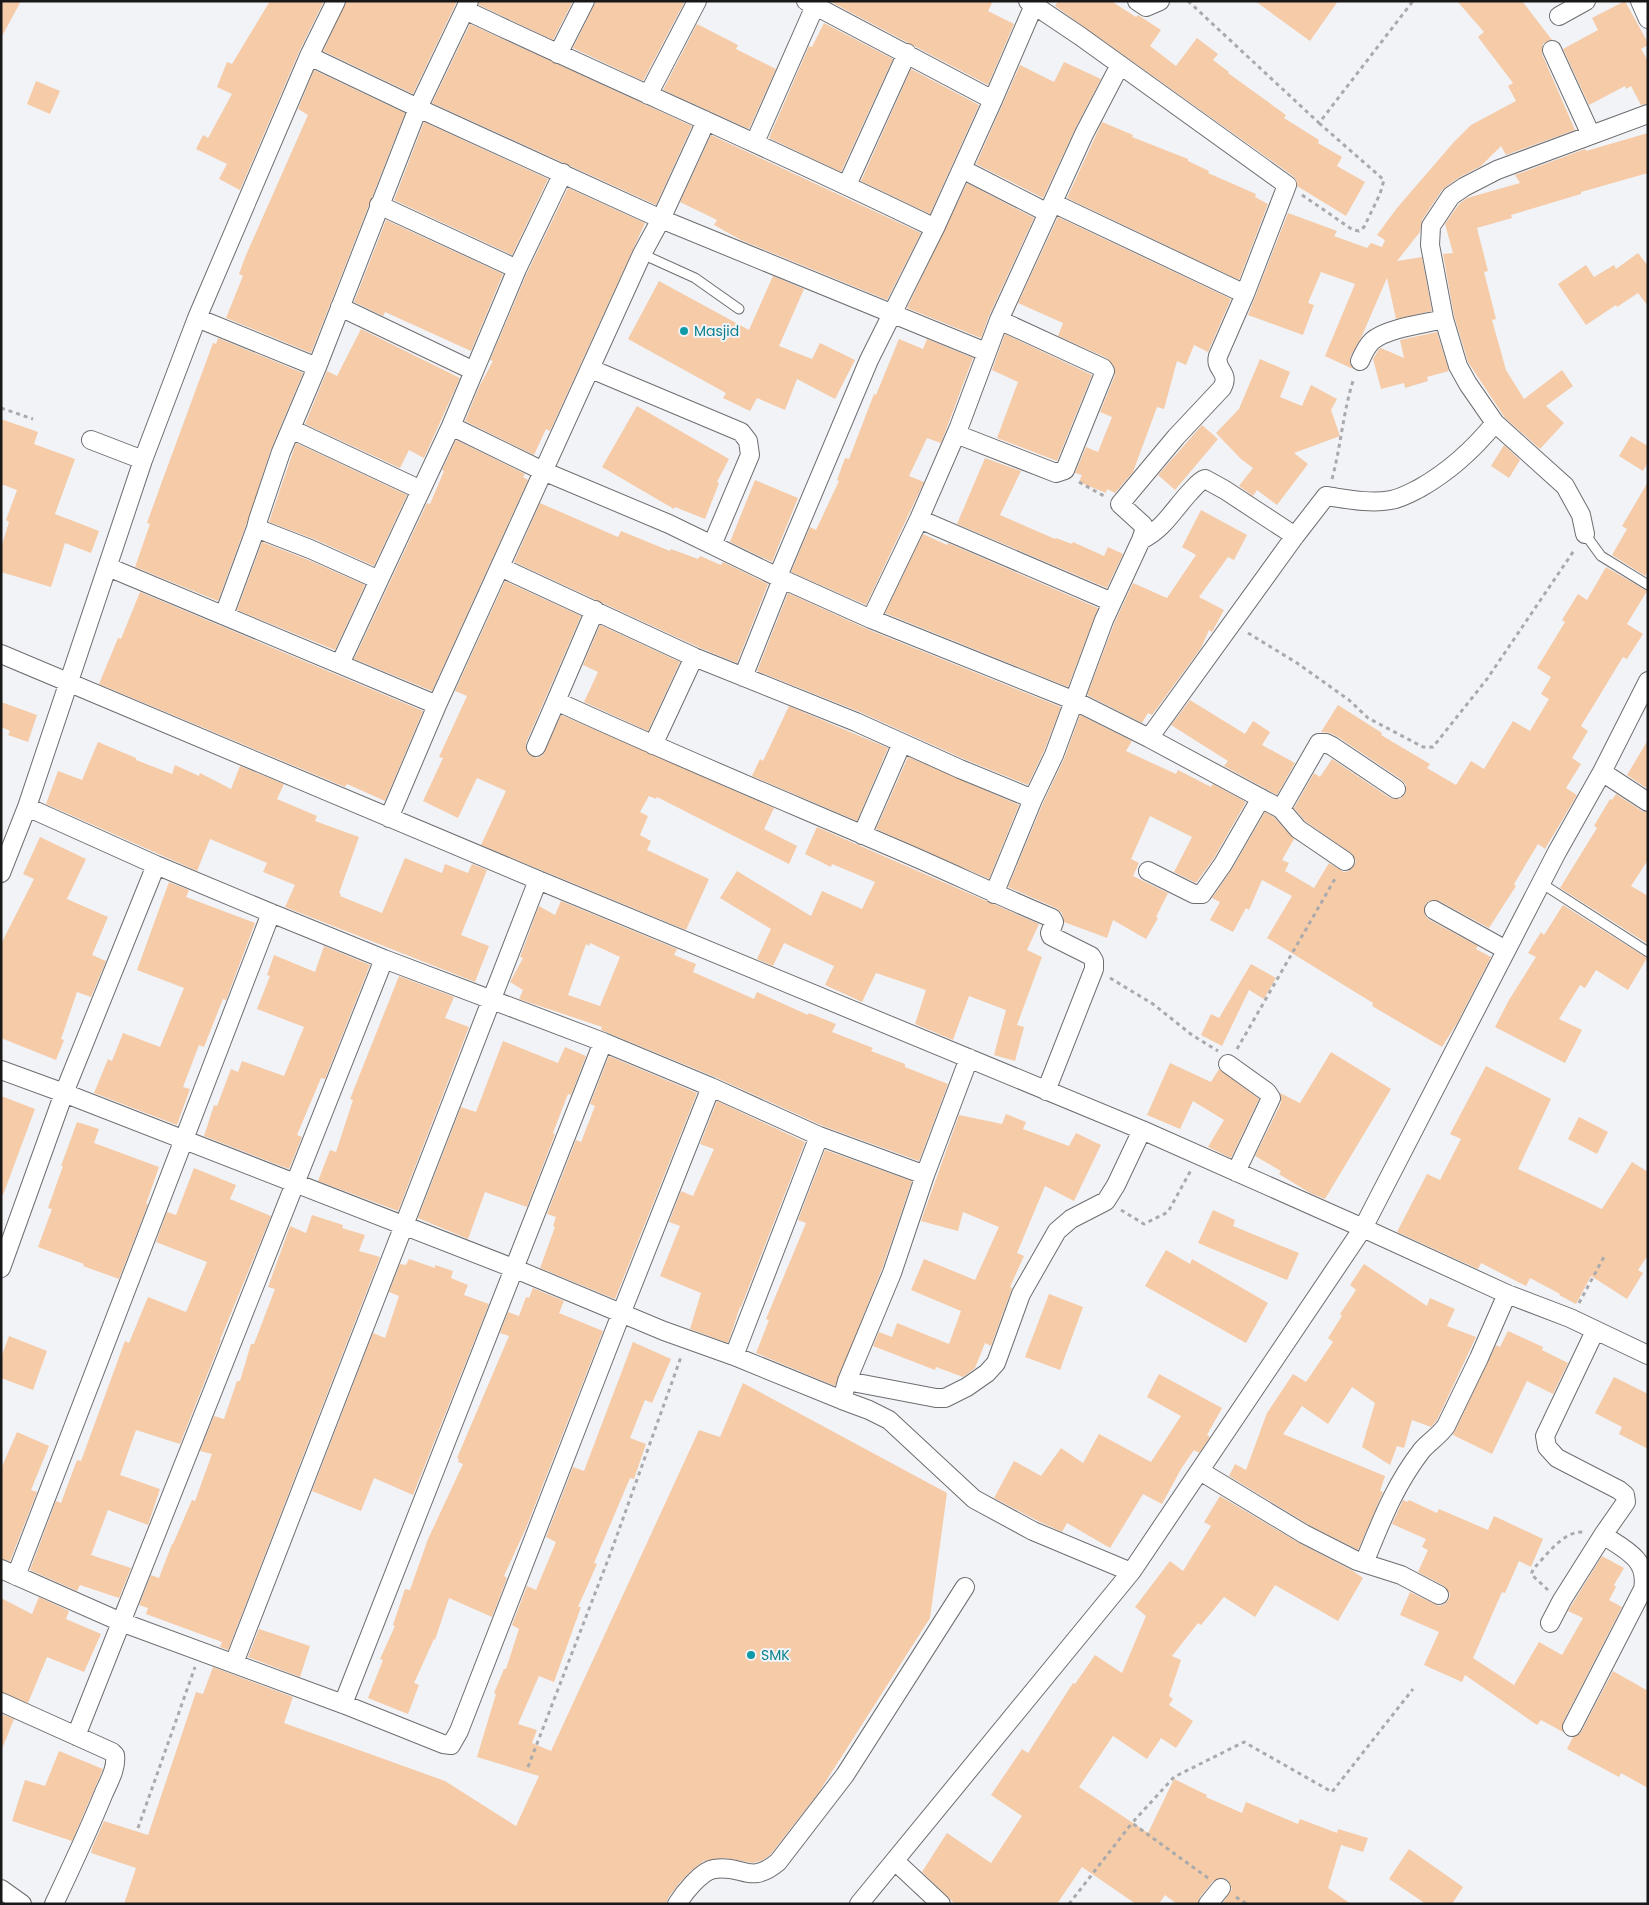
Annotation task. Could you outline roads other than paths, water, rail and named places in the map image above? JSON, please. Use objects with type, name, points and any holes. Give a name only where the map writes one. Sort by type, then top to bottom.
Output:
[{"type":"street","points":[[1,873],[27,806],[143,460],[196,318],[309,56],[336,1]]},
{"type":"street","points":[[558,54],[584,1]]},
{"type":"street","points":[[648,95],[697,1]]},
{"type":"street","points":[[1137,1],[1146,7],[1160,1]]},
{"type":"street","points":[[1559,16],[1586,1]]},
{"type":"street","points":[[1640,1],[1648,19]]},
{"type":"street","points":[[743,677],[780,578],[870,360],[962,169],[993,100],[1031,3],[1287,185],[1245,294],[1222,344],[1217,360],[1226,377],[1222,388],[1176,436],[1120,504],[1143,525],[1144,531],[1112,602],[1054,756],[1033,799],[994,894]]},
{"type":"street","points":[[755,142],[811,4],[993,100]]},
{"type":"street","points":[[224,615],[278,461],[379,205],[418,108],[467,6],[558,54],[755,142],[935,228]]},
{"type":"street","points":[[1552,50],[1591,135]]},
{"type":"street","points":[[847,185],[907,53]]},
{"type":"street","points":[[309,56],[661,219],[986,352]]},
{"type":"street","points":[[871,619],[919,519],[956,434],[999,320],[1084,134],[1120,65]]},
{"type":"street","points":[[1585,534],[1581,515],[1565,486],[1495,423],[1458,366],[1444,319],[1430,245],[1431,226],[1451,196],[1464,187],[1498,170],[1648,114]]},
{"type":"street","points":[[389,818],[437,705],[705,120]]},
{"type":"street","points":[[962,169],[1245,294]]},
{"type":"street","points":[[340,664],[451,426],[517,268],[563,173]]},
{"type":"street","points":[[379,205],[517,268]]},
{"type":"street","points":[[340,307],[474,371]]},
{"type":"street","points":[[196,318],[316,367]]},
{"type":"street","points":[[1360,362],[1365,349],[1373,340],[1385,333],[1444,319]]},
{"type":"street","points":[[956,434],[1056,473],[1065,470],[1105,369],[999,320]]},
{"type":"street","points":[[591,368],[741,432],[748,441],[750,455],[712,545]]},
{"type":"street","points":[[1150,738],[1294,536],[1326,496],[1363,500],[1390,500],[1404,497],[1453,468],[1495,423]]},
{"type":"street","points":[[451,426],[543,471],[669,524],[780,578],[871,619],[1075,701],[1150,738],[1261,798],[1281,810],[1298,829],[1345,861]]},
{"type":"street","points":[[291,428],[421,490]]},
{"type":"street","points":[[91,440],[143,460]]},
{"type":"street","points":[[1141,540],[1157,531],[1186,496],[1205,479],[1232,494],[1294,536]]},
{"type":"street","points":[[919,519],[1112,602]]},
{"type":"street","points":[[256,528],[310,549],[380,580]]},
{"type":"street","points":[[108,567],[437,705]]},
{"type":"street","points":[[500,567],[694,656],[856,722],[1033,799]]},
{"type":"street","points":[[536,747],[595,610]]},
{"type":"street","points":[[1,654],[389,818],[1142,1130],[1507,1294],[1570,1318],[1648,1355]]},
{"type":"street","points":[[653,745],[694,656]]},
{"type":"street","points":[[859,1904],[1131,1572],[1363,1228],[1506,950],[1602,772],[1648,681]]},
{"type":"street","points":[[556,701],[1052,918],[1054,922],[1050,933],[1051,936],[1091,956],[1094,961],[1094,968],[1046,1091]]},
{"type":"street","points":[[1281,810],[1315,749],[1322,742],[1332,746],[1396,789]]},
{"type":"street","points":[[862,835],[902,743]]},
{"type":"street","points":[[1602,772],[1648,802]]},
{"type":"street","points":[[1148,871],[1194,894],[1202,894],[1224,864],[1261,798]]},
{"type":"street","points":[[27,806],[156,865],[271,913],[384,959],[603,1042],[711,1087],[819,1136],[925,1175]]},
{"type":"street","points":[[1,1268],[64,1092],[156,865]]},
{"type":"street","points":[[234,1663],[317,1452],[402,1225],[538,880]]},
{"type":"street","points":[[1434,910],[1506,950]]},
{"type":"street","points":[[271,913],[184,1140],[8,1573],[121,1622],[201,1650],[443,1744],[451,1745],[454,1742],[711,1087]]},
{"type":"street","points":[[76,1736],[384,959]]},
{"type":"street","points":[[342,1704],[603,1042]]},
{"type":"street","points":[[842,1400],[847,1381],[892,1273],[925,1175],[969,1058]]},
{"type":"street","points":[[1228,1064],[1267,1092],[1272,1098],[1236,1172]]},
{"type":"street","points":[[1,1070],[64,1092],[513,1268],[621,1314],[870,1410],[889,1420],[974,1499],[1033,1531],[1131,1572]]},
{"type":"street","points":[[847,1381],[936,1398],[945,1398],[967,1387],[987,1373],[996,1363],[1022,1294],[1057,1231],[1071,1219],[1106,1201],[1116,1185],[1142,1130]]},
{"type":"street","points":[[734,1356],[819,1136]]},
{"type":"street","points":[[1364,1563],[1390,1498],[1423,1450],[1440,1435],[1446,1426],[1507,1294]]},
{"type":"street","points":[[1550,1623],[1562,1600],[1626,1502],[1625,1495],[1619,1490],[1557,1458],[1546,1448],[1545,1436],[1595,1331]]},
{"type":"street","points":[[1200,1470],[1304,1534],[1364,1563],[1402,1575],[1439,1595]]},
{"type":"street","points":[[1572,1727],[1643,1589],[1646,1579],[1646,1571],[1640,1560],[1603,1536]]},
{"type":"street","points":[[677,1904],[683,1895],[707,1872],[714,1869],[759,1875],[768,1871],[778,1862],[845,1775],[966,1587]]},
{"type":"street","points":[[1,1702],[115,1755],[114,1768],[80,1849],[54,1904]]},
{"type":"street","points":[[895,1861],[941,1904]]},
{"type":"street","points":[[1208,1904],[1221,1888]]},
{"type":"street","points":[[1,1889],[22,1904]]},
{"type":"lane","points":[[642,254],[695,278],[739,309]]},
{"type":"lane","points":[[1585,534],[1601,556],[1648,585]]},
{"type":"lane","points":[[1541,883],[1648,952]]},
{"type":"place","name":"Masjid","points":[[684,331]]},
{"type":"place","name":"SMK","points":[[751,1655]]}]
